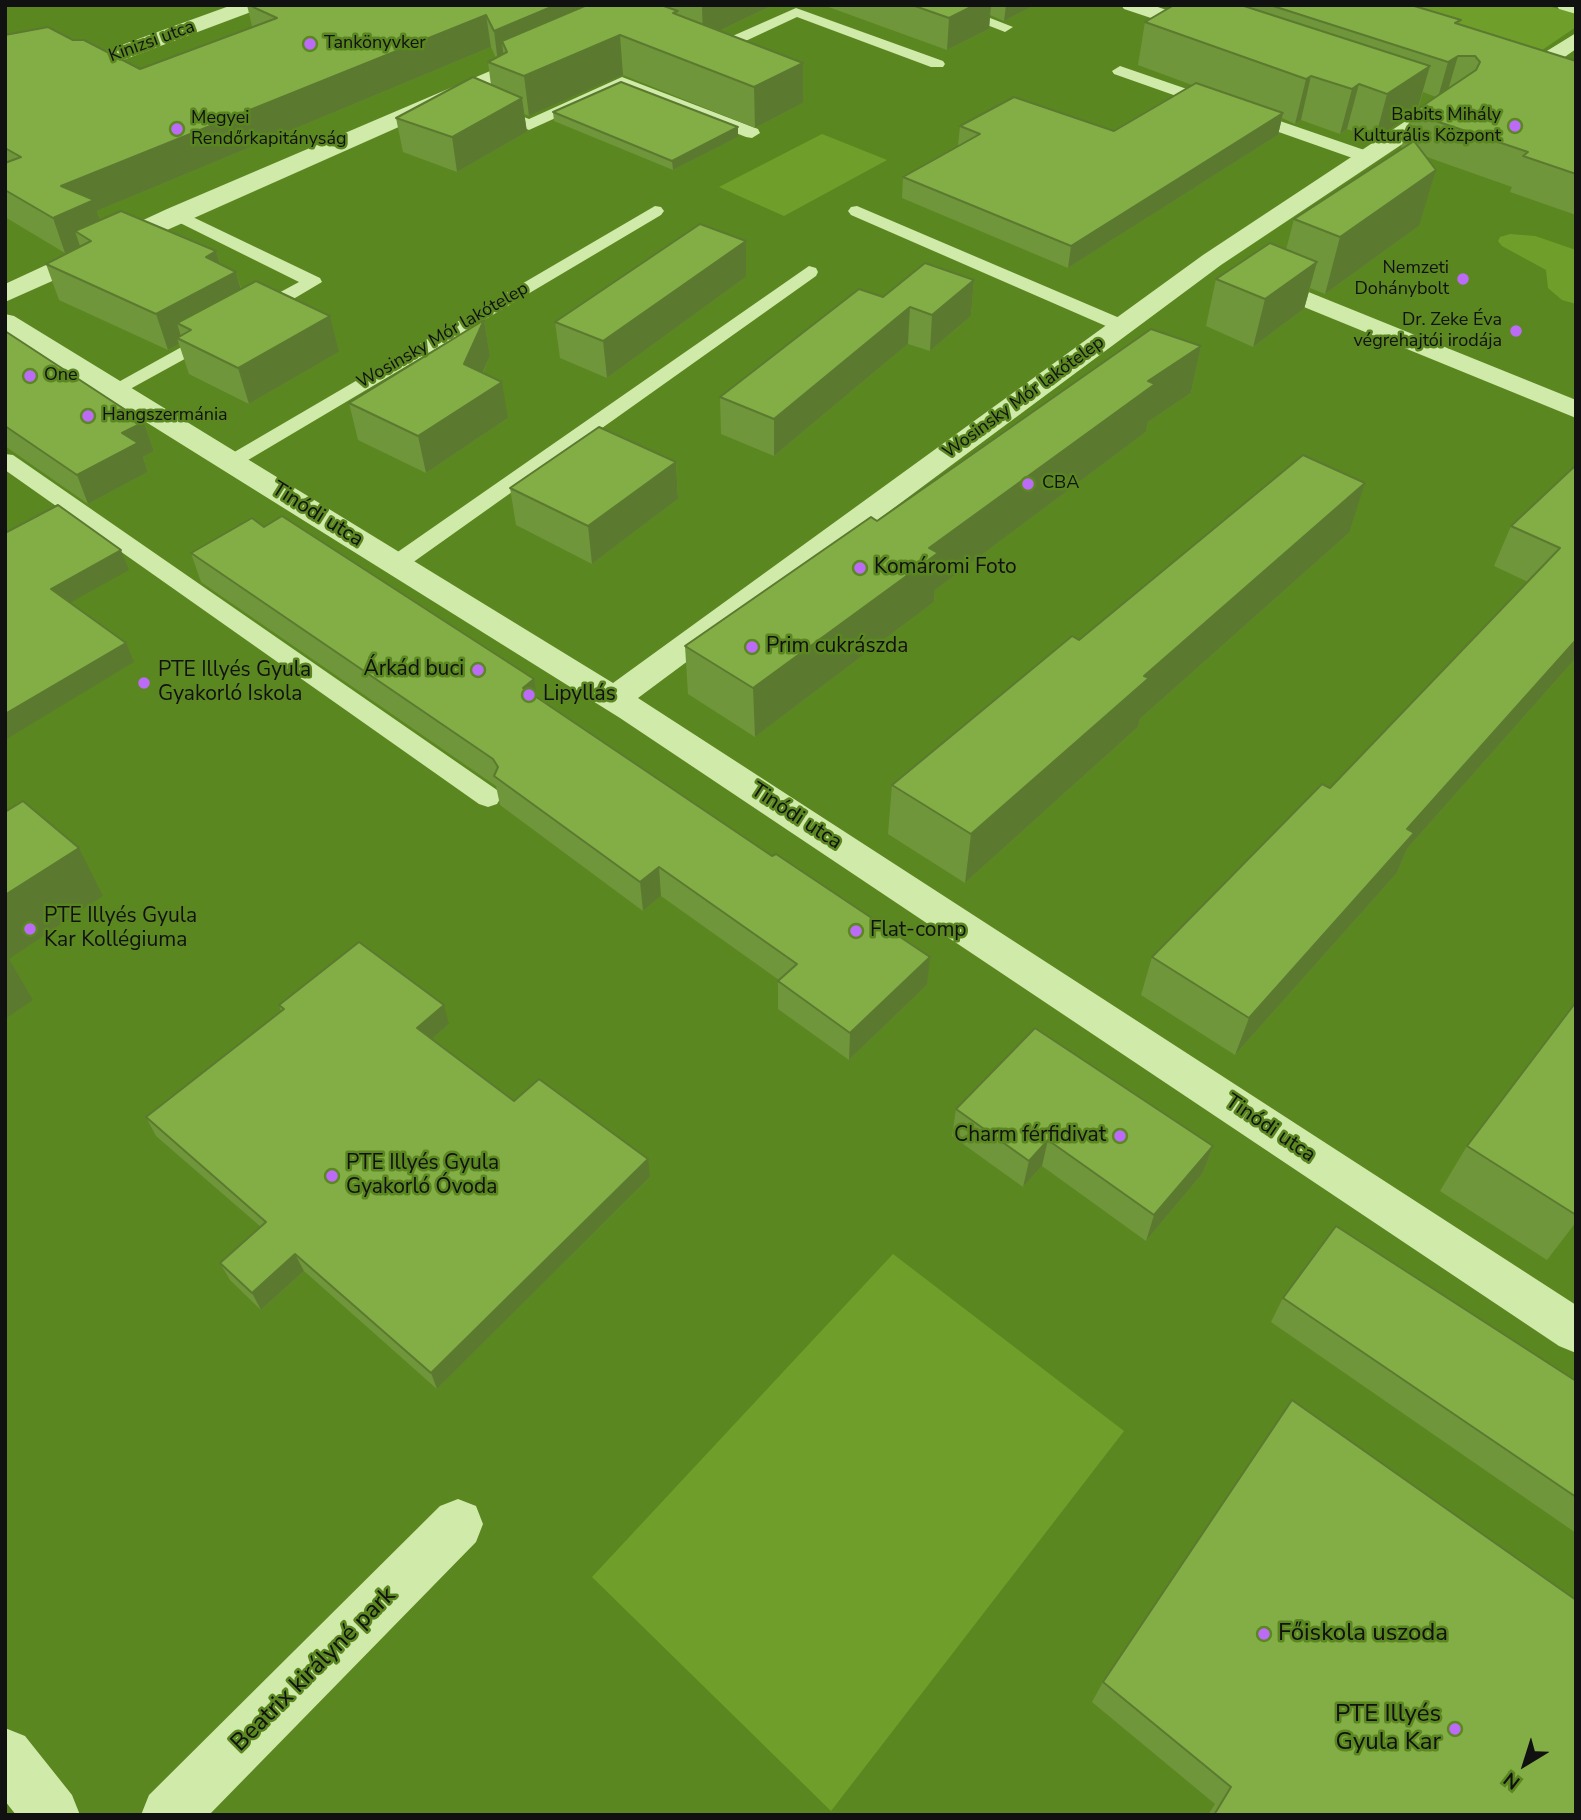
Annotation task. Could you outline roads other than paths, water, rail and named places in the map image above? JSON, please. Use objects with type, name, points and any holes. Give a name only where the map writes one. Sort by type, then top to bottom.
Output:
[{"type":"street","name":"Kinizsi utca","points":[[91,64],[252,5]]},
{"type":"street","points":[[1131,5],[1235,40]]},
{"type":"street","points":[[1566,5],[1576,8]]},
{"type":"street","points":[[1524,75],[1576,39]]},
{"type":"street","points":[[5,293],[176,214],[554,50]]},
{"type":"street","name":"Wosinsky Mór lakótelep","points":[[614,699],[1212,260],[1463,94]]},
{"type":"street","points":[[1415,99],[1441,108]]},
{"type":"street","points":[[1212,260],[1576,410]]},
{"type":"street","name":"Tinódi utca","points":[[5,322],[614,699],[1576,1331]]},
{"type":"street","name":"Beatrix királyné park","points":[[169,1815],[458,1524]]},
{"type":"street","points":[[5,1756],[52,1815]]},
{"type":"lane","points":[[942,5],[1005,27]]},
{"type":"lane","points":[[688,46],[709,47],[732,42],[796,12],[937,64]]},
{"type":"lane","points":[[1120,71],[1367,157]]},
{"type":"lane","points":[[452,93],[529,125],[622,82],[752,133]]},
{"type":"lane","name":"Wosinsky Mór lakótelep","points":[[230,461],[655,211]]},
{"type":"lane","points":[[857,211],[1122,326]]},
{"type":"lane","points":[[114,390],[313,282],[176,214]]},
{"type":"lane","points":[[397,563],[809,272]]},
{"type":"lane","points":[[5,460],[488,797]]},
{"type":"place","name":"Tankönyvker","points":[[310,44]]},
{"type":"place","name":"Babits Mihály Kulturális Központ","points":[[1515,126]]},
{"type":"place","name":"Megyei Rendőrkapitányság","points":[[177,129]]},
{"type":"place","name":"Nemzeti Dohánybolt","points":[[1463,279]]},
{"type":"place","name":"Dr. Zeke Éva végrehajtói irodája","points":[[1516,331]]},
{"type":"place","name":"One","points":[[30,376]]},
{"type":"place","name":"Hangszermánia","points":[[88,416]]},
{"type":"place","name":"CBA","points":[[1028,484]]},
{"type":"place","name":"Komáromi Foto","points":[[860,568]]},
{"type":"place","name":"Prim cukrászda","points":[[752,647]]},
{"type":"place","name":"Árkád buci","points":[[478,670]]},
{"type":"place","name":"PTE Illyés Gyula Gyakorló Iskola","points":[[144,683]]},
{"type":"place","name":"Lipyllás","points":[[529,695]]},
{"type":"place","name":"PTE Illyés Gyula Kar Kollégiuma","points":[[30,929]]},
{"type":"place","name":"Flat-comp","points":[[856,931]]},
{"type":"place","name":"Charm férfidivat","points":[[1120,1136]]},
{"type":"place","name":"PTE Illyés Gyula Gyakorló Óvoda","points":[[332,1176]]},
{"type":"place","name":"Főiskola uszoda","points":[[1264,1634]]},
{"type":"place","name":"PTE Illyés Gyula Kar","points":[[1455,1729]]}]
